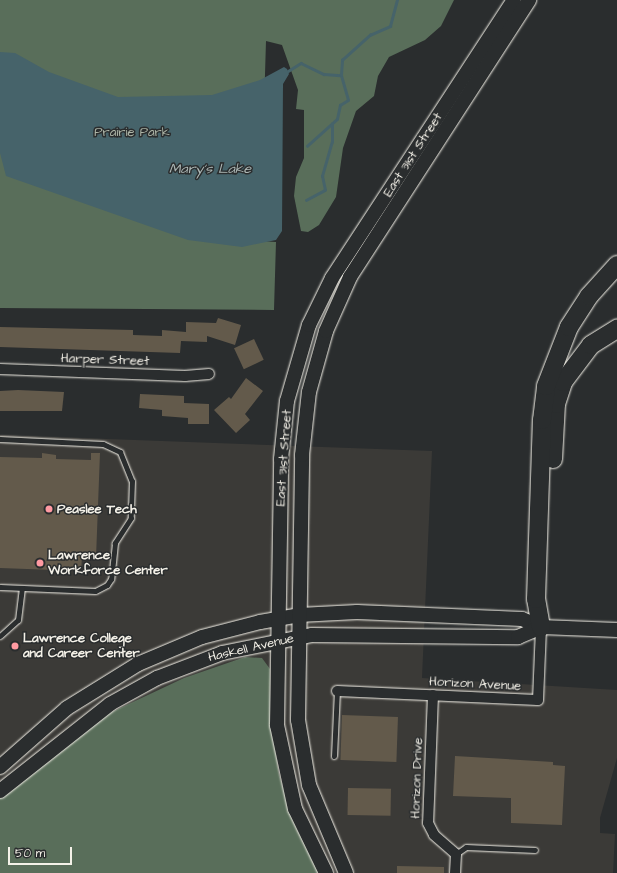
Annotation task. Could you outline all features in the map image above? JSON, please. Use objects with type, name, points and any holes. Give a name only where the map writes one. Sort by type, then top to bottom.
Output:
[{"type":"highway","points":[[541,627],[536,599],[542,420],[546,386],[569,327],[589,296],[617,265]]},
{"type":"highway","points":[[541,627],[548,600],[559,395],[577,359],[591,345],[617,329]]},
{"type":"main road","name":"East 31st Street","points":[[326,873],[295,809],[282,762],[277,718],[277,640],[284,430],[293,376],[309,325],[342,261],[514,0]]},
{"type":"main road","name":"East 31st Street","points":[[346,873],[315,802],[304,764],[298,720],[298,615],[304,426],[314,371],[326,331],[364,253],[528,0]]},
{"type":"main road","name":"Haskell Avenue","points":[[0,767],[67,708],[138,664],[202,637],[278,618],[298,615],[357,612],[522,618],[541,627],[617,630]]},
{"type":"main road","name":"Haskell Avenue","points":[[0,791],[80,725],[124,695],[199,660],[277,640],[298,637],[350,633],[518,637],[541,627]]},
{"type":"street","name":"Harper Street","points":[[0,369],[185,376],[209,374]]},
{"type":"street","name":"Horizon Avenue","points":[[337,691],[538,700],[541,627]]},
{"type":"street","name":"Horizon Drive","points":[[433,695],[428,823],[434,835],[456,854]]},
{"type":"street","points":[[456,854],[456,873]]},
{"type":"lane","points":[[0,439],[104,444],[120,452],[132,481],[131,518],[115,543],[111,579],[107,585],[95,591],[0,587]]},
{"type":"lane","points":[[0,636],[18,620],[22,588]]},
{"type":"lane","points":[[334,756],[337,691]]},
{"type":"lane","points":[[456,854],[466,847],[535,850]]},
{"type":"shaded area","points":[[0,435],[432,451],[422,678],[617,690],[617,758],[600,818],[600,833],[615,834],[613,873],[0,873]]},
{"type":"green space","name":"Prairie Park","points":[[0,0],[454,0],[441,26],[425,40],[389,57],[378,76],[374,96],[356,111],[343,148],[336,197],[319,225],[308,232],[301,231],[294,196],[296,177],[304,158],[304,110],[296,109],[298,90],[282,45],[266,41],[260,241],[276,242],[274,310],[0,308]]},
{"type":"green space","points":[[245,657],[262,658],[270,669],[271,721],[279,774],[288,805],[320,873],[0,873],[0,795],[99,718],[184,678]]},
{"type":"water","name":"Mary's Lake","points":[[0,52],[15,53],[49,72],[118,97],[212,95],[260,80],[284,67],[287,69],[289,74],[283,84],[282,231],[276,240],[242,247],[188,240],[6,176],[0,153]]},
{"type":"building","points":[[218,318],[241,325],[235,345],[207,336],[207,342],[181,341],[180,353],[0,347],[0,327],[133,330],[133,335],[162,336],[162,330],[186,332],[186,322],[216,323]]},
{"type":"building","points":[[254,339],[264,360],[244,369],[234,348]]},
{"type":"building","points":[[246,378],[263,391],[245,414],[250,420],[236,433],[214,410],[229,397],[231,399]]},
{"type":"building","points":[[18,390],[64,392],[62,411],[0,411],[0,391]]},
{"type":"building","points":[[140,394],[184,396],[184,403],[209,404],[209,424],[188,424],[188,418],[162,416],[162,410],[139,408]]},
{"type":"building","name":"Peaslee Tech","points":[[42,453],[56,455],[56,459],[91,460],[91,453],[100,453],[96,558],[82,557],[81,571],[0,568],[0,457],[42,458]]},
{"type":"building","points":[[342,715],[398,717],[396,762],[340,760]]},
{"type":"building","points":[[455,756],[553,762],[553,765],[565,766],[562,825],[511,823],[511,798],[453,796]]},
{"type":"building","points":[[348,788],[391,789],[391,816],[348,815]]},
{"type":"building","points":[[397,866],[444,867],[444,873],[397,873]]},
{"type":"waterway","points":[[307,146],[337,119],[340,105],[348,100],[341,75],[342,60],[370,35],[390,26],[397,0]]},
{"type":"waterway","points":[[288,71],[301,63],[324,74],[340,75]]},
{"type":"waterway","points":[[306,200],[325,190],[322,176],[332,142],[332,124]]},
{"type":"place","name":"Peaslee Tech","points":[[49,509]]},
{"type":"place","name":"Lawrence Workforce Center","points":[[40,563]]},
{"type":"place","name":"Lawrence College and Career Center","points":[[15,646]]}]
